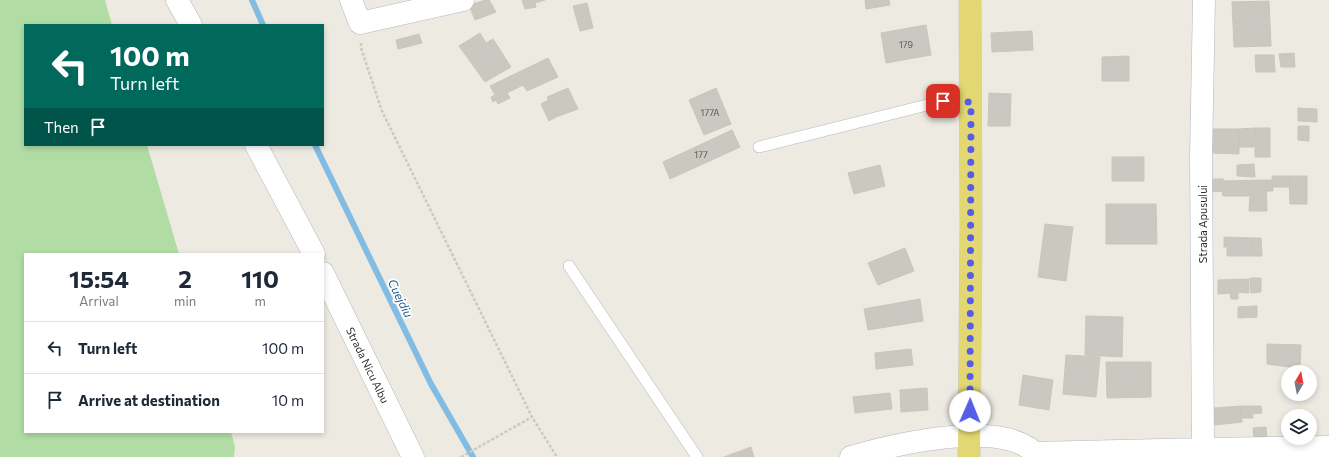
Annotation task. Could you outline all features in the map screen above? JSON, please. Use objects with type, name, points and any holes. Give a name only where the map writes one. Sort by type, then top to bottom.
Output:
[{"type":"main road","points":[[969,457],[971,102],[970,0]]},
{"type":"street","points":[[177,0],[190,24]]},
{"type":"street","points":[[350,0],[360,23],[464,0]]},
{"type":"street","name":"Strada Apusului","points":[[1204,0],[1201,157],[1204,449]]},
{"type":"street","points":[[257,146],[313,253]]},
{"type":"street","name":"Strada Nicu Albu","points":[[324,275],[413,457]]},
{"type":"street","points":[[851,457],[929,439],[969,436],[997,436],[1016,442],[1036,455],[1204,449],[1329,447]]},
{"type":"lane","points":[[759,147],[943,101],[971,102]]},
{"type":"lane","points":[[569,266],[697,457]]},
{"type":"path","points":[[360,23],[361,48],[382,111],[532,417],[558,457]]},
{"type":"path","points":[[461,457],[532,417]]},
{"type":"green space","points":[[0,0],[105,0],[112,24],[24,24],[24,146],[147,146],[179,253],[24,253],[24,433],[231,433],[235,447],[234,457],[0,457]]},
{"type":"building","points":[[489,0],[496,12],[475,20],[469,5]]},
{"type":"building","points":[[522,0],[545,0],[535,3],[536,7],[525,9]]},
{"type":"building","points":[[865,0],[889,0],[890,5],[866,9]]},
{"type":"building","points":[[1269,1],[1271,46],[1234,47],[1232,2]]},
{"type":"building","points":[[587,3],[593,28],[580,31],[573,6]]},
{"type":"building","points":[[926,25],[931,55],[886,63],[881,33]]},
{"type":"building","points":[[1032,31],[1033,50],[992,52],[991,33]]},
{"type":"building","points":[[480,33],[486,43],[493,39],[511,67],[485,82],[459,46]]},
{"type":"building","points":[[419,34],[422,43],[398,49],[396,40]]},
{"type":"building","points":[[1294,53],[1295,67],[1281,67],[1279,54]]},
{"type":"building","points":[[1255,55],[1274,55],[1275,72],[1256,72]]},
{"type":"building","points":[[1129,56],[1129,81],[1102,81],[1102,57]]},
{"type":"building","points":[[548,58],[558,77],[527,91],[523,85],[507,93],[510,98],[498,104],[496,100],[493,102],[491,97],[495,95],[490,86]]},
{"type":"building","points":[[568,88],[578,109],[556,117],[547,97]]},
{"type":"building","points":[[716,88],[731,124],[704,135],[689,100]]},
{"type":"building","points":[[989,93],[1011,94],[1010,126],[988,126]]},
{"type":"building","points":[[548,100],[556,117],[549,121],[541,104]]},
{"type":"building","points":[[1298,108],[1317,109],[1317,122],[1298,121]]},
{"type":"building","points":[[1298,126],[1309,126],[1309,141],[1298,140]]},
{"type":"building","points":[[1255,128],[1254,147],[1239,147],[1239,129]]},
{"type":"building","points":[[1255,128],[1270,128],[1270,157],[1255,157]]},
{"type":"building","points":[[1212,129],[1239,129],[1239,154],[1213,153]]},
{"type":"building","points":[[732,130],[740,147],[670,179],[663,162]]},
{"type":"building","points":[[1112,157],[1144,157],[1144,181],[1112,181]]},
{"type":"building","points":[[1254,164],[1255,177],[1237,176],[1237,165]]},
{"type":"building","points":[[880,165],[885,186],[854,194],[848,173]]},
{"type":"building","points":[[1272,176],[1289,176],[1290,187],[1273,187]]},
{"type":"building","points":[[1289,176],[1307,176],[1307,204],[1290,204]]},
{"type":"building","points":[[1209,179],[1223,179],[1224,181],[1266,180],[1267,211],[1249,211],[1250,196],[1223,196],[1222,191],[1210,192]]},
{"type":"building","points":[[1266,180],[1272,180],[1273,191],[1266,191]]},
{"type":"building","points":[[1106,204],[1156,204],[1157,244],[1106,244]]},
{"type":"building","points":[[1045,224],[1073,227],[1066,281],[1038,277]]},
{"type":"building","points":[[1224,237],[1253,238],[1253,256],[1227,256],[1227,247],[1224,247]]},
{"type":"building","points":[[1253,238],[1261,238],[1262,256],[1253,256]]},
{"type":"building","points":[[905,248],[914,271],[878,285],[868,263]]},
{"type":"building","points":[[1250,278],[1261,278],[1261,292],[1251,293]]},
{"type":"building","points":[[1249,279],[1249,293],[1238,292],[1238,299],[1231,299],[1230,293],[1218,294],[1218,280]]},
{"type":"building","points":[[920,299],[923,321],[868,330],[864,309]]},
{"type":"building","points":[[1257,306],[1257,317],[1238,318],[1238,307]]},
{"type":"building","points":[[1086,316],[1123,317],[1122,357],[1085,355]]},
{"type":"building","points":[[1267,344],[1301,345],[1300,365],[1281,366],[1267,364]]},
{"type":"building","points":[[911,349],[913,365],[876,369],[875,353]]},
{"type":"building","points":[[1066,355],[1100,357],[1096,397],[1063,394]]},
{"type":"building","points":[[1106,362],[1151,362],[1151,397],[1107,398]]},
{"type":"building","points":[[1023,375],[1053,380],[1049,410],[1019,405]]},
{"type":"building","points":[[927,388],[928,410],[901,412],[900,390]]},
{"type":"building","points":[[890,393],[892,409],[855,413],[853,397]]},
{"type":"building","points":[[1241,406],[1242,422],[1215,425],[1214,408]]},
{"type":"building","points":[[1241,406],[1261,406],[1262,413],[1252,414],[1253,418],[1241,418]]},
{"type":"building","points":[[1266,427],[1267,438],[1254,438],[1253,428]]},
{"type":"building","points":[[751,447],[754,457],[724,457]]},
{"type":"waterway","name":"Cuejdiu","points":[[252,0],[263,24]]},
{"type":"waterway","name":"Cuejdiu","points":[[315,146],[431,384],[473,457]]},
{"type":"route","points":[[943,101],[971,102],[970,411]]}]
